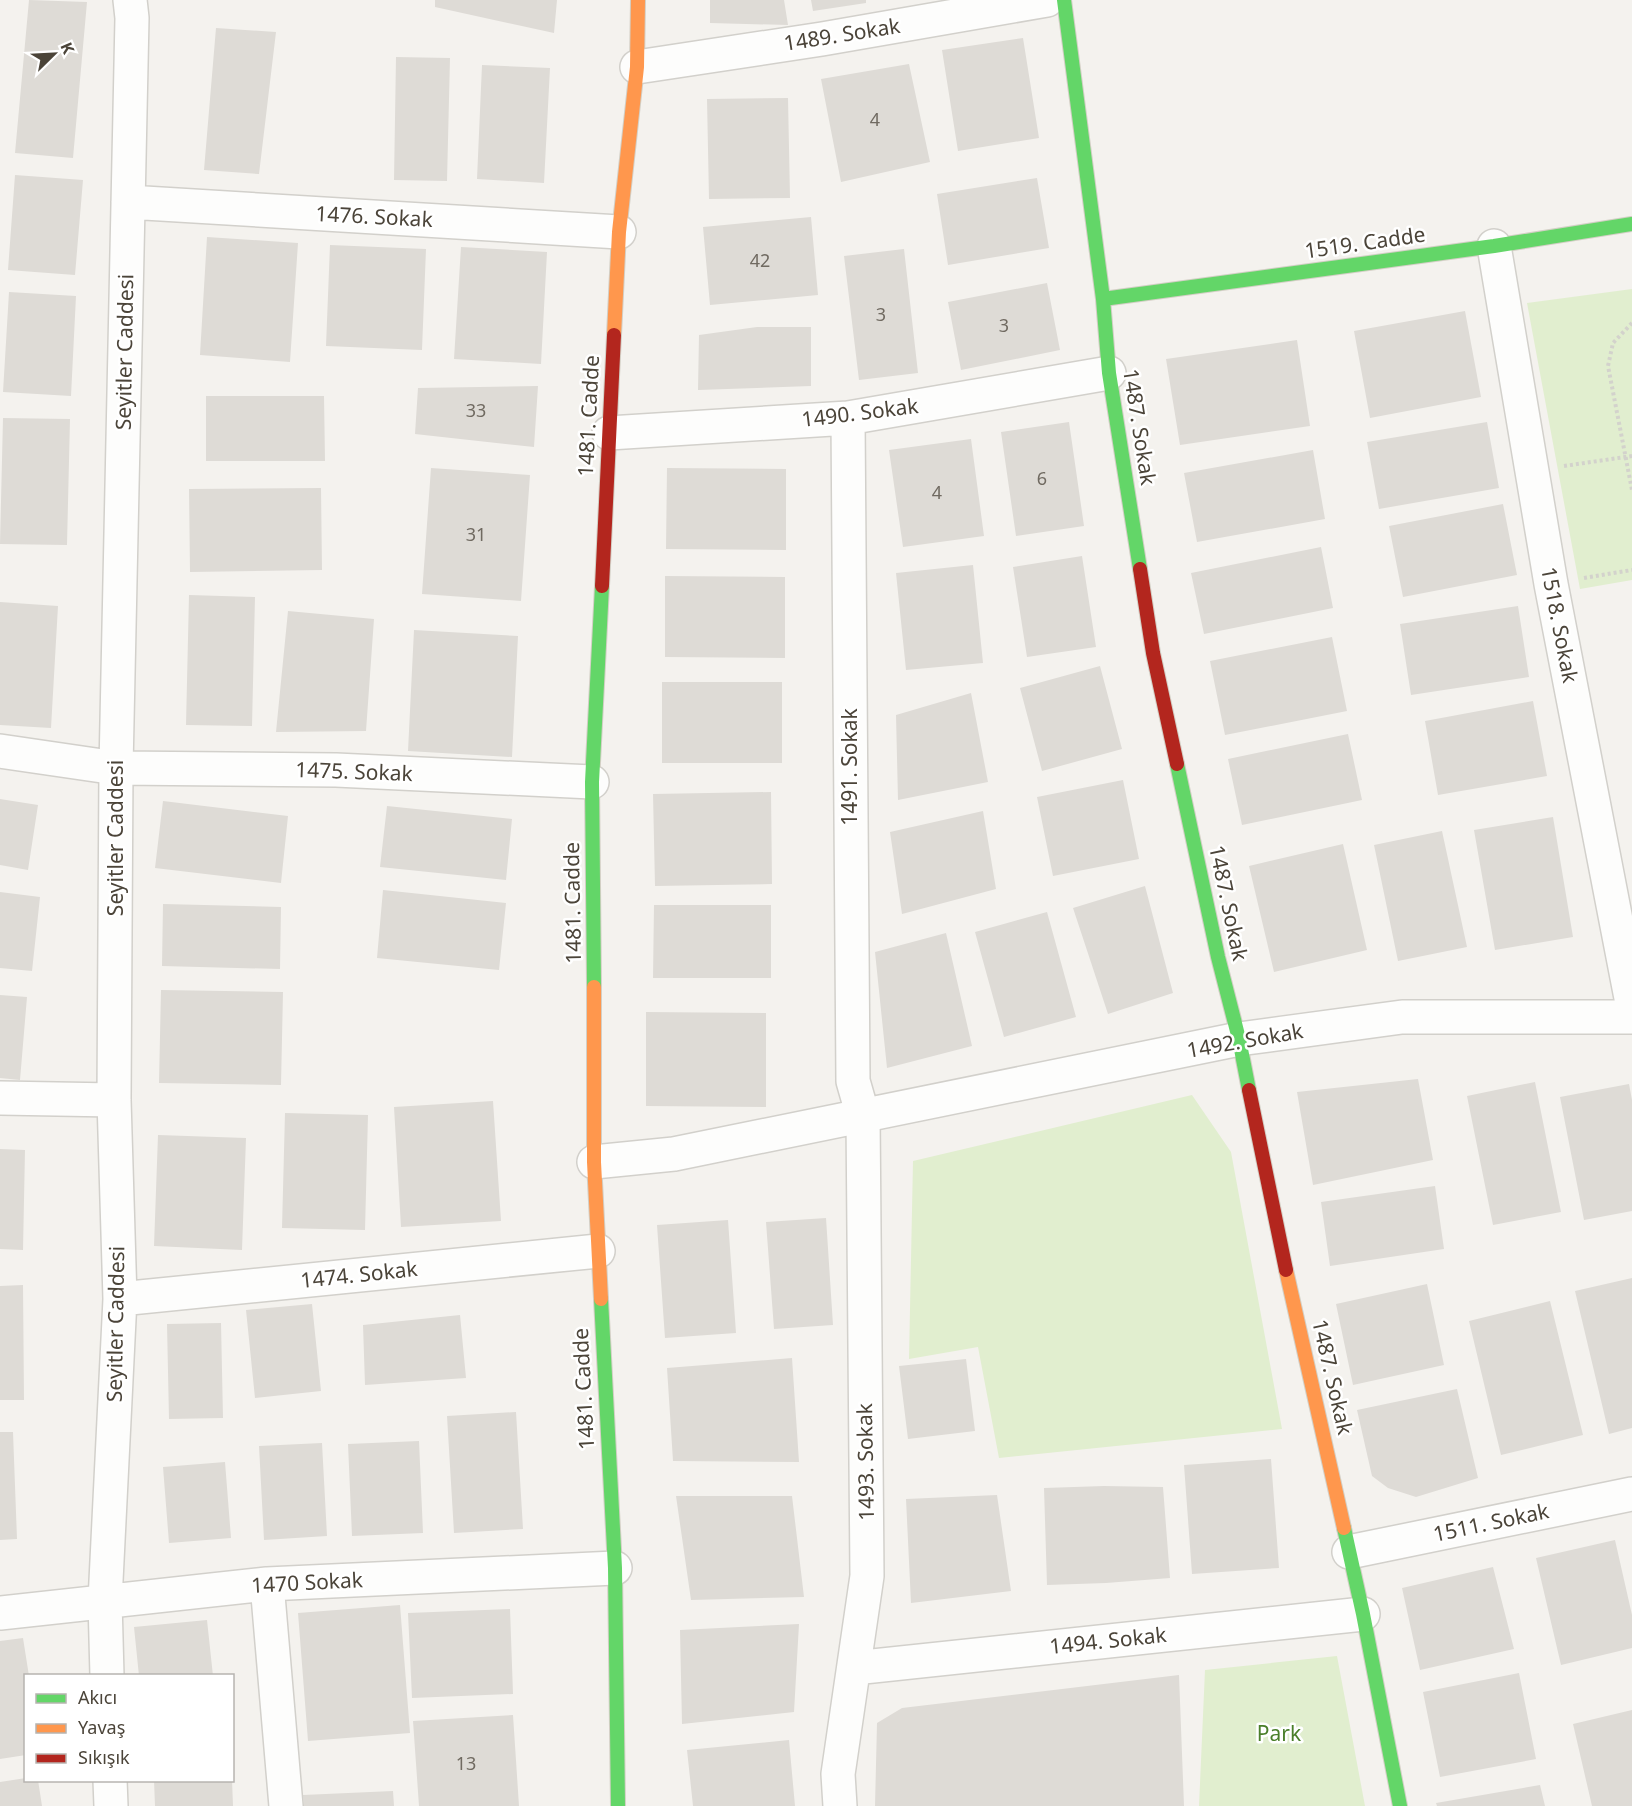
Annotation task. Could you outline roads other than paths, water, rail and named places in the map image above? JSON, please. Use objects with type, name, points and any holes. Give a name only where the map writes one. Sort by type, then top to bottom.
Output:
[{"type":"street","name":"Seyitler Caddesi","points":[[107,1674],[105,1601],[120,1299],[114,1100],[116,768],[132,18],[130,0]]},
{"type":"street","name":"1481. Cadde","points":[[618,1806],[615,1568],[594,1162],[592,782],[619,231],[637,67],[638,0]]},
{"type":"street","name":"1489. Sokak","points":[[637,67],[822,39],[1047,0]]},
{"type":"street","name":"1487. Sokak","points":[[1064,0],[1102,299],[1108,373],[1153,653],[1218,957],[1239,1039],[1264,1171],[1363,1614],[1400,1806]]},
{"type":"street","name":"1476. Sokak","points":[[128,202],[619,231]]},
{"type":"street","name":"1519. Cadde","points":[[1102,299],[1494,246],[1632,224]]},
{"type":"street","name":"1518. Sokak","points":[[1494,246],[1551,584],[1632,1003]]},
{"type":"street","name":"1490. Sokak","points":[[609,433],[848,418],[1108,373]]},
{"type":"street","name":"1491. Sokak","points":[[848,418],[853,1081],[863,1116]]},
{"type":"street","name":"1475. Sokak","points":[[0,751],[116,768],[336,770],[592,782]]},
{"type":"street","name":"1492. Sokak","points":[[863,1116],[1239,1039],[1402,1017],[1632,1017]]},
{"type":"street","points":[[0,1098],[114,1100]]},
{"type":"street","points":[[594,1162],[675,1154],[863,1116]]},
{"type":"street","name":"1493. Sokak","points":[[840,1806],[838,1774],[867,1576],[863,1116]]},
{"type":"street","name":"1474. Sokak","points":[[120,1299],[598,1251]]},
{"type":"street","name":"1511. Sokak","points":[[1349,1552],[1632,1494]]},
{"type":"street","name":"1470 Sokak","points":[[0,1613],[267,1584],[615,1568]]},
{"type":"street","points":[[267,1584],[286,1806]]},
{"type":"street","name":"1494. Sokak","points":[[854,1668],[1363,1614]]},
{"type":"street","points":[[110,1782],[111,1806]]},
{"type":"park label","name":"Park","points":[[1279,1734]]}]
